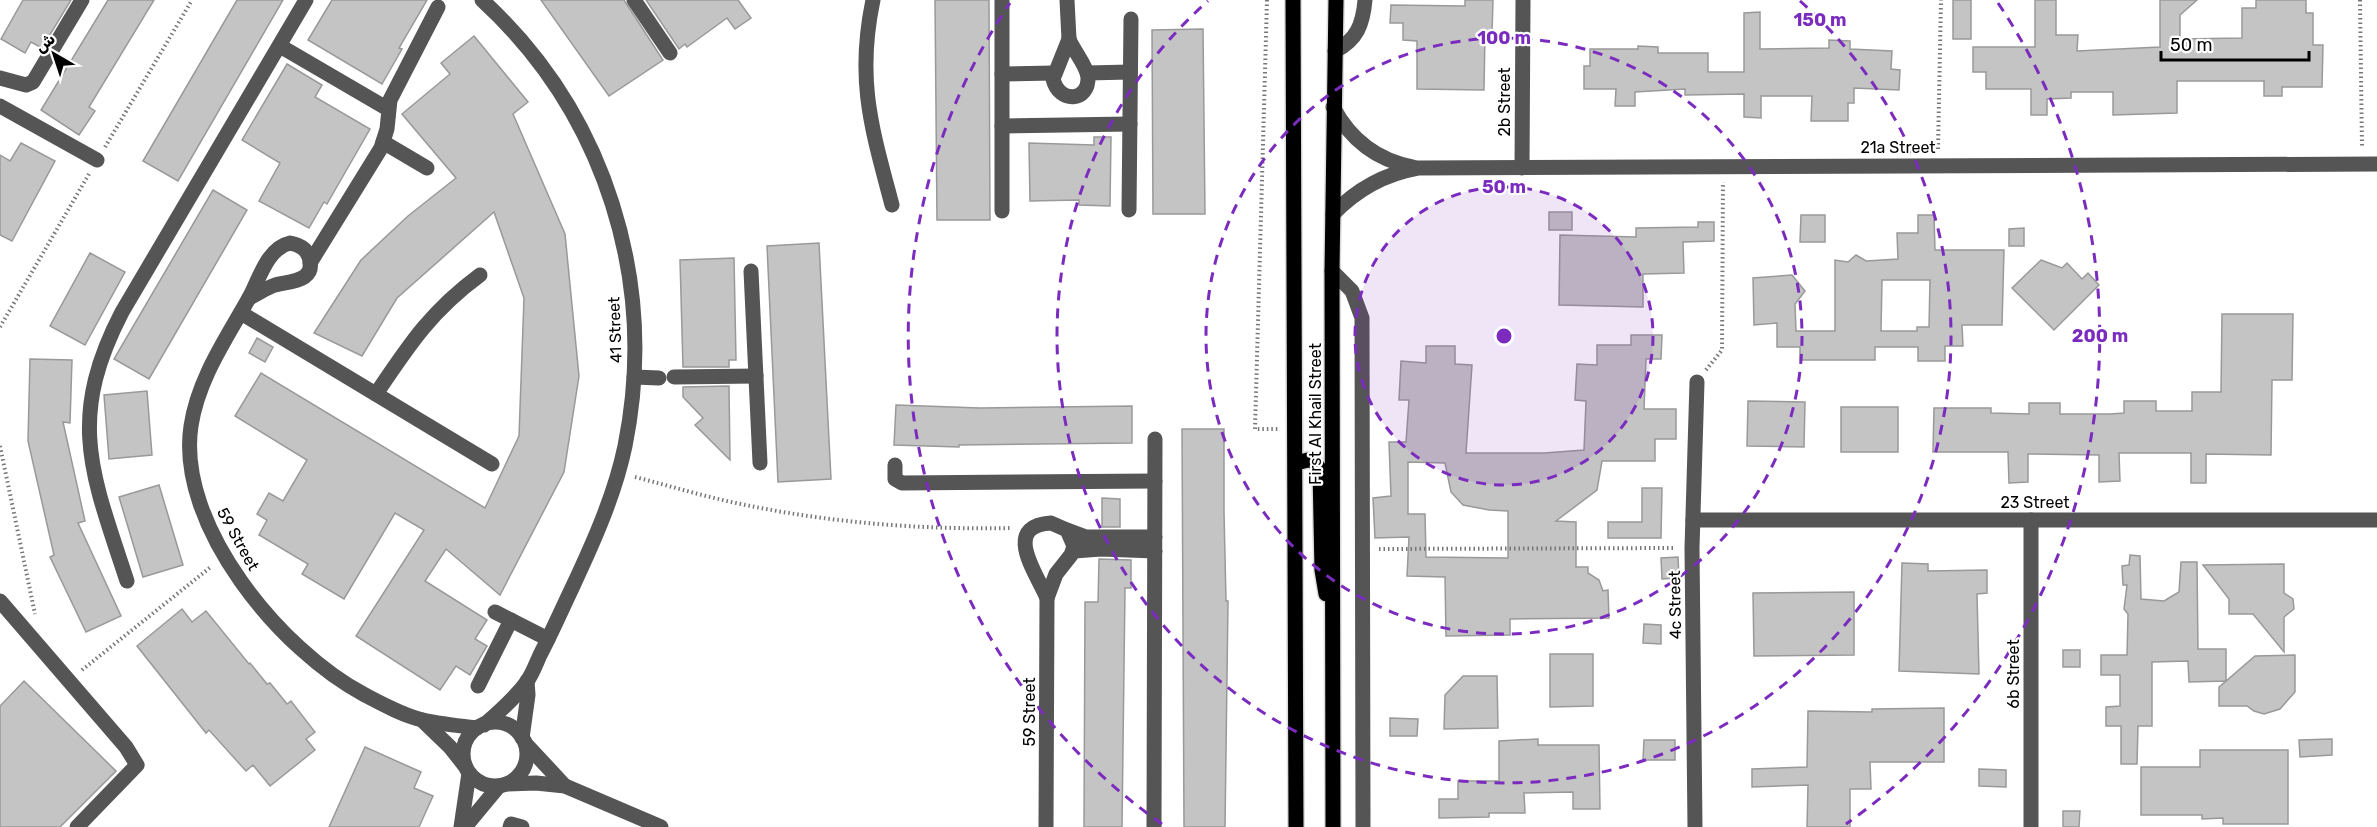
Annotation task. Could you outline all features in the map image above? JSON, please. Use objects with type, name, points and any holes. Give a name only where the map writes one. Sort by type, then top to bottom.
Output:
[{"type":"main road","name":"First Al Khail Street","points":[[1293,0],[1296,827]]},
{"type":"main road","name":"First Al Khail Street","points":[[1333,827],[1332,271],[1336,0]]},
{"type":"main road","points":[[1296,463],[1314,461],[1320,470],[1323,583],[1334,611]]},
{"type":"street","points":[[0,78],[26,85],[33,82],[82,0]]},
{"type":"street","points":[[127,581],[92,465],[89,412],[100,360],[122,312],[306,0]]},
{"type":"street","name":"41 Street","points":[[481,726],[507,704],[527,681],[592,547],[618,472],[628,424],[634,377],[635,327],[630,278],[617,219],[594,154],[579,124],[548,76],[503,21],[482,0]]},
{"type":"street","points":[[634,0],[670,53]]},
{"type":"street","points":[[873,0],[865,57],[867,102],[870,124],[892,205]]},
{"type":"street","points":[[1002,0],[1002,211]]},
{"type":"street","points":[[1067,0],[1069,39],[1087,73],[1086,86],[1079,95],[1073,97],[1067,97],[1058,90],[1053,79],[1069,39]]},
{"type":"street","points":[[1335,51],[1344,46],[1359,31],[1363,21],[1365,0]]},
{"type":"street","name":"2b Street","points":[[1522,168],[1523,0]]},
{"type":"street","points":[[249,298],[274,285],[298,282],[307,274],[310,263],[383,142],[388,123],[390,100],[438,7]]},
{"type":"street","points":[[1129,210],[1131,19]]},
{"type":"street","points":[[280,46],[388,109]]},
{"type":"street","points":[[0,69],[16,82]]},
{"type":"street","points":[[1087,73],[1130,72]]},
{"type":"street","points":[[1002,74],[1054,73]]},
{"type":"street","points":[[0,106],[97,160]]},
{"type":"street","name":"21a Street","points":[[1333,107],[1350,133],[1368,149],[1388,160],[1418,168]]},
{"type":"street","points":[[1002,126],[1130,124]]},
{"type":"street","points":[[383,142],[427,168]]},
{"type":"street","points":[[2372,164],[2377,169]]},
{"type":"street","name":"21a Street","points":[[1333,214],[1344,202],[1371,183],[1402,171],[1418,168],[2372,164]]},
{"type":"street","name":"59 Street","points":[[310,263],[307,253],[300,246],[290,243],[280,247],[269,259],[207,373],[196,399],[191,427],[190,456],[193,484],[202,512],[225,556],[264,610],[310,656],[364,695],[422,720],[481,726]]},
{"type":"street","points":[[751,271],[760,463]]},
{"type":"street","points":[[1332,271],[1352,291],[1362,318],[1363,827]]},
{"type":"street","points":[[376,394],[431,317],[446,301],[480,274]]},
{"type":"street","points":[[241,313],[492,464]]},
{"type":"street","points":[[634,377],[756,376]]},
{"type":"street","name":"4c Street","points":[[1695,827],[1692,548],[1697,382]]},
{"type":"street","points":[[1154,827],[1155,440]]},
{"type":"street","points":[[895,465],[895,479],[900,482],[1155,481]]},
{"type":"street","name":"23 Street","points":[[1693,520],[2377,520]]},
{"type":"street","name":"6b Street","points":[[2031,520],[2031,827]]},
{"type":"street","points":[[1047,598],[1024,549],[1027,537],[1034,527],[1052,523],[1086,537],[1155,544]]},
{"type":"street","points":[[1047,598],[1056,574],[1074,552],[1073,540],[1067,530]]},
{"type":"street","points":[[1074,552],[1155,544]]},
{"type":"street","name":"59 Street","points":[[1046,827],[1047,598]]},
{"type":"street","points":[[0,601],[126,747],[137,765],[77,827]]},
{"type":"street","points":[[495,612],[548,639]]},
{"type":"street","points":[[478,686],[511,620]]},
{"type":"street","name":"41 Street","points":[[524,740],[527,681]]},
{"type":"street","name":"59 Street","points":[[422,720],[450,747],[468,770]]},
{"type":"street","points":[[463,827],[468,770],[465,745],[472,733],[481,726],[506,724],[512,727],[566,786]]},
{"type":"street","points":[[463,827],[502,785],[518,776],[527,757],[524,740]]},
{"type":"street","points":[[468,770],[482,783],[502,785],[536,783],[566,786],[661,827]]},
{"type":"street","points":[[510,827],[511,824],[522,827]]},
{"type":"path","points":[[1267,0],[1255,429],[1296,429]]},
{"type":"path","points":[[1938,165],[1941,0]]},
{"type":"path","points":[[2360,0],[2372,164]]},
{"type":"path","points":[[1697,382],[1722,350],[1723,166]]},
{"type":"path","points":[[0,446],[42,647]]},
{"type":"path","points":[[618,472],[727,501],[807,516],[921,527],[1034,527]]},
{"type":"path","points":[[1364,549],[1692,548]]},
{"type":"path","points":[[70,680],[225,556]]},
{"type":"building","points":[[23,0],[71,0],[42,48],[31,42],[25,53],[1,39]]},
{"type":"building","points":[[108,0],[154,0],[89,107],[95,111],[79,135],[41,110]]},
{"type":"building","points":[[237,0],[283,0],[178,181],[143,161]]},
{"type":"building","points":[[332,0],[427,0],[399,48],[402,49],[382,84],[308,40]]},
{"type":"building","points":[[541,0],[624,0],[663,60],[609,96]]},
{"type":"building","points":[[646,0],[738,0],[751,18],[735,29],[727,18],[687,47],[685,44],[679,49]]},
{"type":"building","points":[[935,0],[989,0],[990,220],[937,220]]},
{"type":"building","points":[[1465,0],[1493,0],[1492,33],[1485,33],[1484,90],[1417,89],[1417,41],[1403,40],[1403,23],[1390,23],[1391,5],[1465,6]]},
{"type":"building","points":[[1953,0],[1971,0],[1971,39],[1953,39]]},
{"type":"building","points":[[2035,0],[2056,0],[2056,35],[2078,35],[2077,51],[2160,47],[2160,0],[2197,0],[2180,15],[2180,39],[2242,38],[2242,8],[2256,8],[2256,0],[2306,0],[2306,13],[2313,13],[2313,45],[2323,45],[2322,87],[2282,87],[2282,96],[2264,96],[2264,81],[2177,81],[2177,113],[2113,115],[2113,92],[2071,92],[2071,98],[2047,99],[2047,115],[2031,115],[2031,89],[1986,89],[1986,72],[1973,72],[1973,47],[2035,47]]},
{"type":"building","points":[[1760,12],[1760,49],[1829,48],[1829,40],[1850,41],[1850,49],[1892,51],[1891,69],[1900,70],[1899,90],[1854,88],[1854,103],[1848,103],[1848,121],[1811,121],[1812,96],[1761,96],[1761,118],[1744,117],[1744,94],[1685,95],[1685,89],[1635,92],[1635,106],[1615,106],[1616,89],[1584,89],[1584,66],[1590,66],[1590,49],[1638,49],[1638,46],[1658,47],[1658,53],[1708,53],[1708,72],[1744,72],[1744,13]]},
{"type":"building","points":[[1203,29],[1205,214],[1153,214],[1152,30]]},
{"type":"building","points":[[474,36],[528,102],[513,114],[565,234],[579,376],[564,472],[500,595],[446,549],[425,581],[487,620],[475,639],[487,646],[470,675],[456,666],[440,690],[356,636],[424,530],[395,513],[344,599],[302,574],[308,564],[259,535],[267,520],[257,514],[269,493],[283,501],[307,460],[235,416],[261,373],[485,508],[519,436],[524,298],[494,212],[397,298],[362,356],[314,333],[361,260],[408,216],[456,178],[402,114],[450,74],[441,63]]},
{"type":"building","points":[[287,64],[322,85],[315,97],[370,129],[327,204],[324,202],[309,228],[259,201],[280,163],[242,140]]},
{"type":"building","points":[[1094,137],[1111,137],[1110,206],[1079,205],[1079,200],[1030,201],[1029,143],[1094,145]]},
{"type":"building","points":[[21,143],[55,161],[12,241],[0,235],[0,155],[10,161]]},
{"type":"building","points":[[213,190],[247,210],[149,379],[114,359]]},
{"type":"building","points":[[1549,212],[1572,212],[1572,230],[1549,230]]},
{"type":"building","points":[[1801,215],[1825,215],[1825,242],[1800,242]]},
{"type":"building","points":[[1918,215],[1934,215],[1935,250],[2004,250],[2002,325],[1962,325],[1963,346],[1945,346],[1945,361],[1918,361],[1918,347],[1875,347],[1875,360],[1800,360],[1800,347],[1777,347],[1777,323],[1754,325],[1753,278],[1792,275],[1805,291],[1795,304],[1796,331],[1835,331],[1835,260],[1848,262],[1856,255],[1866,261],[1898,259],[1897,233],[1918,233]],"holes":[[[1882,280],[1930,280],[1929,327],[1917,327],[1917,331],[1881,331]]]},
{"type":"building","points":[[1698,222],[1714,222],[1714,241],[1683,242],[1684,273],[1643,274],[1643,307],[1559,305],[1560,235],[1636,237],[1636,228],[1698,227]]},
{"type":"building","points":[[2024,228],[2024,246],[2009,246],[2009,229]]},
{"type":"building","points":[[819,243],[831,479],[778,482],[767,246]]},
{"type":"building","points":[[90,253],[125,272],[85,345],[50,326]]},
{"type":"building","points":[[734,258],[736,360],[729,360],[729,367],[683,367],[680,260]]},
{"type":"building","points":[[2041,260],[2062,268],[2067,263],[2082,279],[2088,273],[2099,285],[2054,330],[2012,288]]},
{"type":"building","points":[[2222,314],[2293,314],[2292,380],[2272,380],[2271,455],[2206,454],[2206,483],[2191,483],[2191,453],[2119,453],[2120,481],[2099,482],[2099,455],[2028,454],[2028,482],[2009,483],[2008,452],[1933,452],[1934,408],[1991,408],[1991,413],[2029,414],[2029,403],[2060,403],[2060,414],[2110,414],[2124,413],[2124,401],[2156,401],[2156,411],[2192,411],[2192,392],[2221,392]]},
{"type":"building","points":[[1631,335],[1662,335],[1661,359],[1646,359],[1644,409],[1676,409],[1676,439],[1655,439],[1655,461],[1602,461],[1597,490],[1556,521],[1576,522],[1576,567],[1588,567],[1588,573],[1599,580],[1603,591],[1608,590],[1609,618],[1510,619],[1510,635],[1446,636],[1445,577],[1407,576],[1409,537],[1375,538],[1373,498],[1391,496],[1389,442],[1406,442],[1409,400],[1399,400],[1401,361],[1426,363],[1426,346],[1455,346],[1455,364],[1472,365],[1466,453],[1544,453],[1584,450],[1586,401],[1575,400],[1577,364],[1597,365],[1597,345],[1631,345]],"holes":[[[1408,462],[1445,463],[1451,492],[1463,505],[1508,511],[1508,558],[1426,557],[1425,514],[1408,514]]]},
{"type":"building","points":[[257,338],[273,347],[265,362],[249,353]]},
{"type":"building","points":[[30,359],[72,360],[70,423],[63,422],[85,521],[78,523],[121,616],[86,632],[50,557],[54,555],[28,441]]},
{"type":"building","points":[[729,386],[730,460],[695,425],[703,418],[683,397],[683,387]]},
{"type":"building","points":[[147,391],[152,455],[109,459],[104,395]]},
{"type":"building","points":[[1748,401],[1805,402],[1804,447],[1747,446]]},
{"type":"building","points":[[896,405],[980,408],[1132,406],[1132,443],[959,445],[959,447],[894,445]]},
{"type":"building","points":[[1841,407],[1898,407],[1898,452],[1841,452]]},
{"type":"building","points":[[1182,429],[1224,429],[1226,601],[1228,601],[1225,827],[1184,827]]},
{"type":"building","points":[[159,485],[183,565],[143,577],[119,497]]},
{"type":"building","points":[[1642,488],[1662,488],[1661,538],[1608,538],[1608,522],[1642,522]]},
{"type":"building","points":[[1102,498],[1120,499],[1120,527],[1102,527]]},
{"type":"building","points":[[2130,555],[2140,556],[2141,599],[2164,601],[2179,592],[2181,562],[2197,562],[2198,649],[2226,649],[2226,681],[2189,682],[2188,661],[2152,662],[2152,726],[2138,726],[2137,764],[2121,764],[2121,726],[2106,726],[2106,707],[2120,706],[2120,675],[2101,675],[2101,655],[2127,655],[2128,614],[2124,609],[2127,585],[2123,585],[2122,566],[2129,565]]},
{"type":"building","points":[[1678,557],[1679,578],[1662,579],[1661,558]]},
{"type":"building","points":[[1099,559],[1131,560],[1131,588],[1125,588],[1122,827],[1084,827],[1085,602],[1098,602]]},
{"type":"building","points":[[1902,563],[1928,564],[1928,571],[1987,570],[1987,593],[1977,594],[1979,674],[1899,671]]},
{"type":"building","points":[[2284,564],[2284,593],[2293,599],[2294,609],[2284,617],[2284,652],[2253,614],[2229,614],[2229,599],[2203,565]]},
{"type":"building","points":[[1854,592],[1854,655],[1754,656],[1753,593]]},
{"type":"building","points":[[182,609],[192,622],[206,611],[267,684],[270,683],[287,704],[291,701],[315,732],[306,739],[315,750],[270,786],[253,765],[246,771],[209,730],[206,733],[137,646]]},
{"type":"building","points":[[1644,624],[1661,625],[1661,644],[1643,643]]},
{"type":"building","points":[[2063,650],[2080,650],[2080,667],[2063,667]]},
{"type":"building","points":[[1550,654],[1593,654],[1593,706],[1550,707]]},
{"type":"building","points":[[2295,655],[2295,692],[2280,709],[2264,714],[2247,706],[2219,706],[2219,687],[2255,656]]},
{"type":"building","points":[[1463,676],[1497,676],[1498,728],[1444,729],[1445,695]]},
{"type":"building","points":[[24,681],[116,771],[60,827],[0,827],[0,706]]},
{"type":"building","points":[[1944,708],[1944,762],[1870,762],[1871,789],[1850,789],[1850,827],[1807,827],[1808,785],[1752,787],[1752,769],[1807,767],[1808,711],[1872,712],[1872,709]]},
{"type":"building","points":[[1390,718],[1418,719],[1417,736],[1390,736]]},
{"type":"building","points":[[1538,739],[1538,745],[1599,745],[1600,809],[1573,809],[1573,792],[1524,793],[1525,813],[1489,813],[1489,817],[1439,818],[1439,799],[1458,799],[1458,781],[1499,781],[1499,741]]},
{"type":"building","points":[[2332,739],[2332,755],[2300,757],[2299,740]]},
{"type":"building","points":[[1644,740],[1675,740],[1675,760],[1643,760]]},
{"type":"building","points":[[365,747],[421,772],[414,788],[433,796],[419,827],[329,827]]},
{"type":"building","points":[[2200,750],[2288,750],[2288,824],[2223,824],[2223,818],[2202,819],[2202,815],[2141,815],[2141,767],[2200,767]]},
{"type":"building","points":[[1979,769],[2006,770],[2006,787],[1979,786]]},
{"type":"building","points":[[2063,811],[2080,811],[2079,827],[2063,827]]}]
